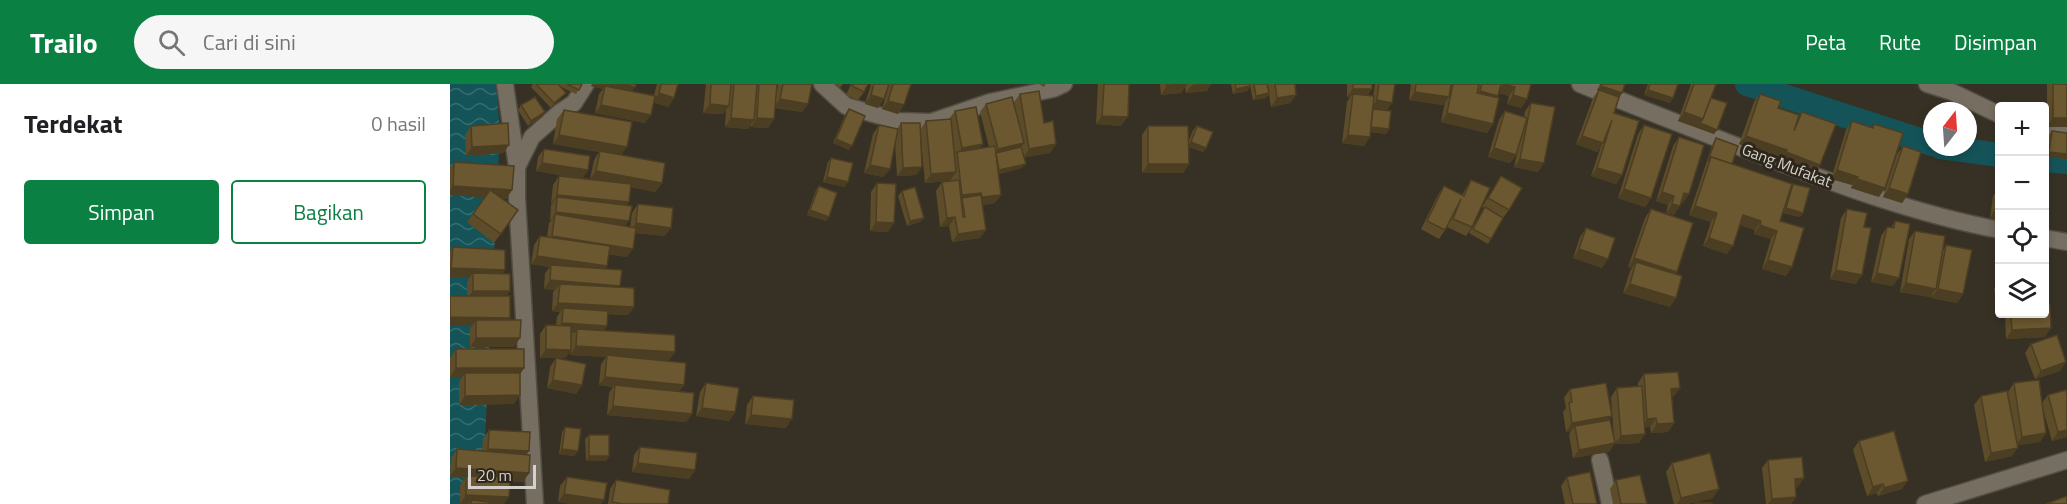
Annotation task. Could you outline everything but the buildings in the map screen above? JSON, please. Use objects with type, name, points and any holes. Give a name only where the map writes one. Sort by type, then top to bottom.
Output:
[{"type":"street","points":[[505,84],[516,160],[535,504]]},
{"type":"street","points":[[516,160],[532,137],[574,103],[586,84]]},
{"type":"street","points":[[822,84],[846,106],[898,121],[931,122],[990,102],[1053,89],[1064,84]]},
{"type":"street","name":"Gang Mufakat","points":[[1580,84],[1836,185],[1911,209],[1995,229]]},
{"type":"street","points":[[1927,84],[1952,92],[1995,113]]},
{"type":"street","points":[[2049,130],[2067,132]]},
{"type":"street","points":[[2049,239],[2067,242]]},
{"type":"street","points":[[1600,460],[1610,504]]},
{"type":"street","points":[[1925,504],[2067,460]]},
{"type":"water","points":[[450,84],[496,84],[500,132],[485,439],[489,504],[450,504]]},
{"type":"waterway","points":[[1747,84],[1923,141]]},
{"type":"waterway","points":[[1977,152],[1995,154]]},
{"type":"waterway","points":[[2049,160],[2067,162]]}]
